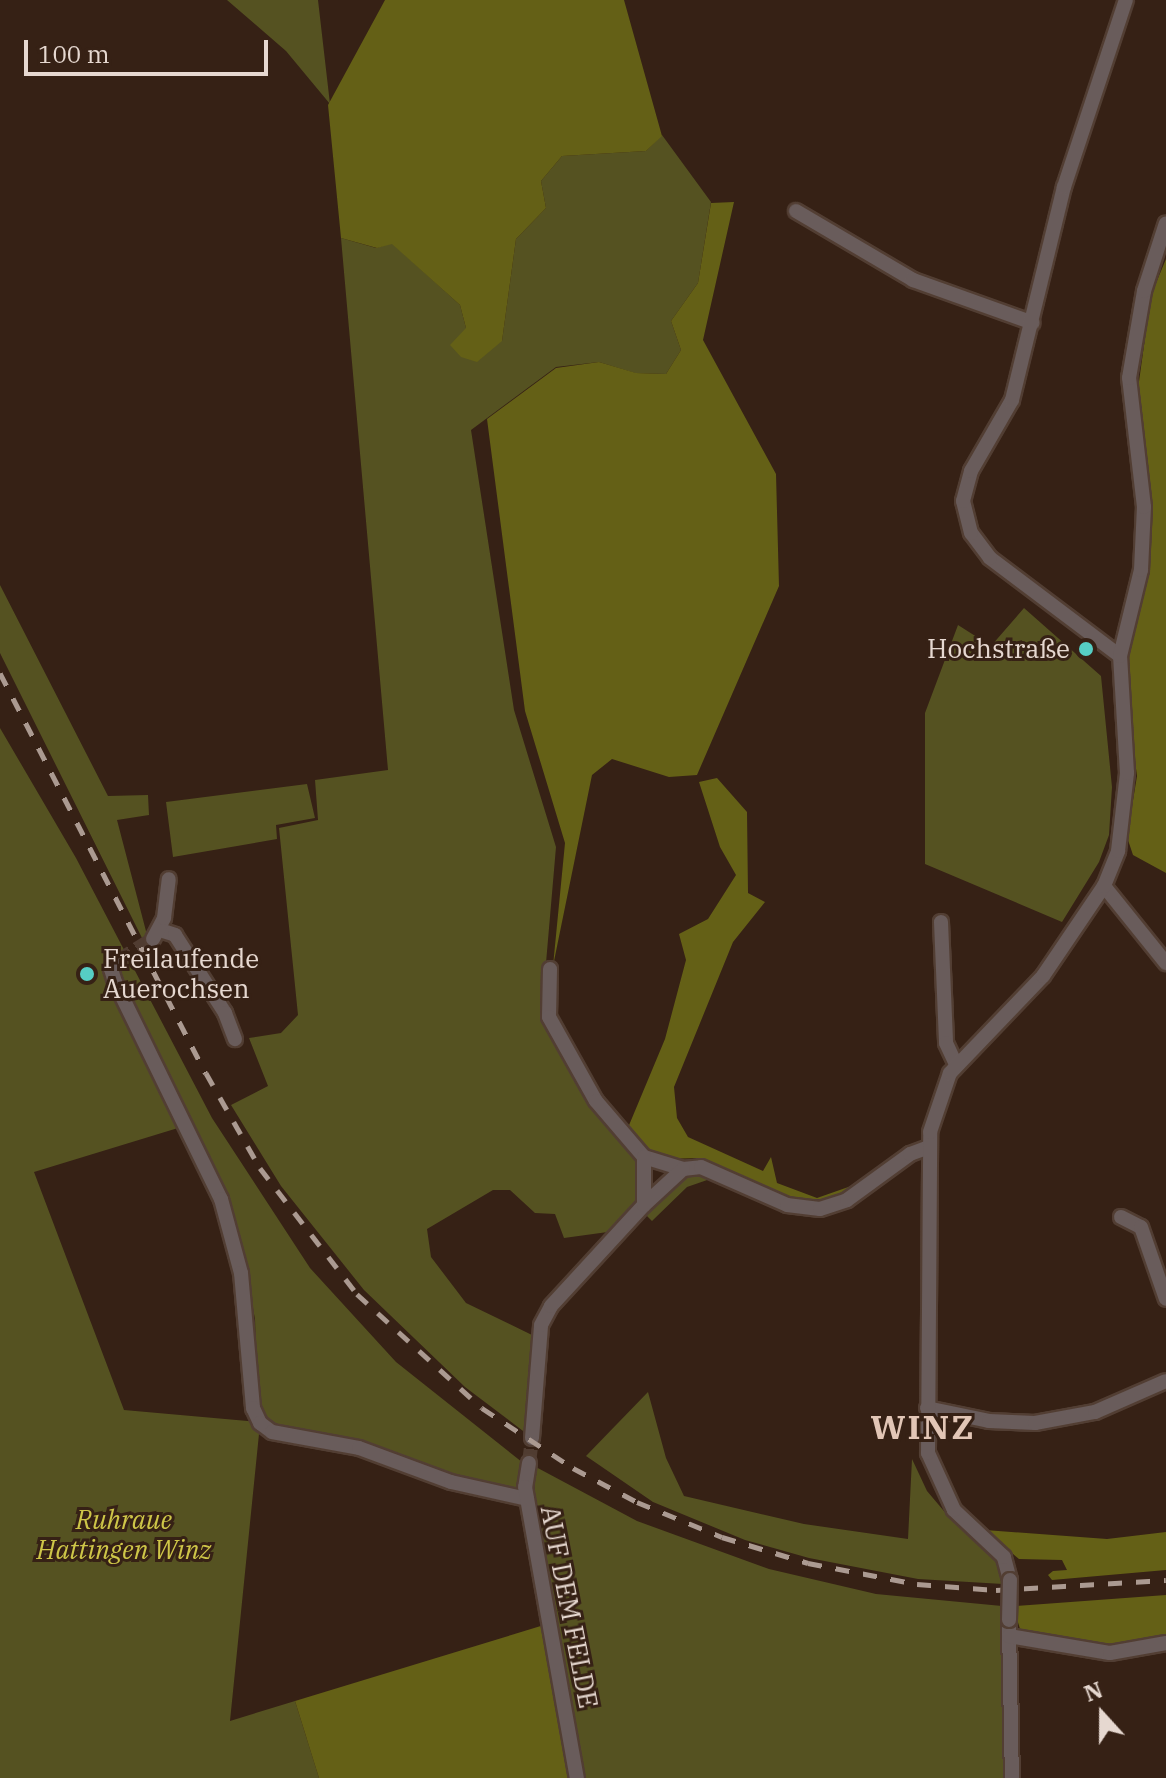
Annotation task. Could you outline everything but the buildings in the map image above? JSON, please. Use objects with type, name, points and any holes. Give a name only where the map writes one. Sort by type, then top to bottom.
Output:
[{"type":"street","points":[[1120,656],[990,558],[964,515],[966,486],[1010,407],[1064,187],[1126,0]]},
{"type":"street","points":[[796,211],[913,280],[1033,323]]},
{"type":"street","points":[[948,1068],[1043,976],[1104,886],[1125,814],[1120,656],[1141,570],[1144,507],[1130,404],[1131,352],[1166,223]]},
{"type":"street","points":[[169,879],[157,935],[175,935],[225,1013],[235,1039]]},
{"type":"street","points":[[1104,886],[1166,963]]},
{"type":"street","points":[[941,922],[948,1068],[933,1116],[929,1147],[928,1453],[936,1480],[960,1518],[1004,1557],[1010,1580],[1012,1778]]},
{"type":"street","name":"AUF DEM FELDE","points":[[119,960],[111,969],[115,982],[221,1199],[241,1273],[253,1408],[260,1423],[281,1435],[359,1448],[451,1482],[527,1499],[577,1778]]},
{"type":"street","points":[[550,969],[549,1017],[596,1101],[644,1157],[683,1169],[701,1167],[787,1205],[820,1209],[847,1200],[910,1154],[929,1147]]},
{"type":"street","points":[[644,1157],[644,1205]]},
{"type":"street","points":[[532,1438],[541,1325],[561,1294],[644,1205],[683,1169]]},
{"type":"street","points":[[1121,1217],[1141,1227],[1166,1299]]},
{"type":"street","points":[[927,1408],[989,1421],[1035,1423],[1095,1412],[1166,1381]]},
{"type":"street","points":[[527,1499],[529,1463]]},
{"type":"street","points":[[1009,1636],[1110,1653],[1166,1643]]},
{"type":"green space","points":[[227,0],[318,0],[330,104],[286,51]]},
{"type":"green space","points":[[662,135],[711,202],[698,283],[671,321],[681,350],[666,374],[635,373],[599,362],[556,367],[471,430],[514,710],[556,847],[541,1021],[585,1092],[639,1160],[636,1205],[615,1231],[564,1238],[555,1214],[535,1213],[510,1190],[493,1190],[427,1229],[431,1257],[466,1303],[532,1335],[527,1434],[465,1387],[364,1290],[281,1186],[231,1105],[268,1086],[249,1038],[281,1033],[298,1015],[279,828],[318,820],[315,780],[388,770],[341,238],[376,248],[392,243],[460,305],[466,328],[502,341],[516,239],[546,208],[541,181],[562,156],[646,151]]},
{"type":"green space","points":[[0,585],[108,796],[148,795],[149,815],[117,820],[147,935],[143,940],[0,653]]},
{"type":"green space","points":[[1024,608],[1101,676],[1112,787],[1109,835],[1099,862],[1062,922],[925,864],[925,713],[958,625],[991,646]]},
{"type":"green space","name":"Ruhraue Hattingen Winz","points":[[0,728],[76,858],[212,1118],[310,1268],[396,1362],[527,1466],[514,1492],[260,1424],[230,1721],[295,1701],[319,1778],[0,1778]],"holes":[[[178,1128],[190,1151],[202,1146],[237,1225],[255,1319],[258,1422],[124,1410],[34,1172]]]},
{"type":"green space","points":[[307,784],[315,818],[276,825],[277,839],[173,857],[166,802]]},
{"type":"green space","points":[[693,1173],[713,1178],[687,1187],[652,1221],[646,1215],[655,1202]]},
{"type":"green space","points":[[648,1392],[666,1458],[684,1496],[804,1524],[908,1539],[912,1459],[927,1491],[949,1517],[998,1557],[1003,1584],[918,1579],[809,1558],[745,1540],[653,1502],[586,1456]]},
{"type":"green space","points":[[534,1466],[637,1521],[769,1569],[876,1594],[1002,1606],[1007,1778],[583,1778],[535,1504]]},
{"type":"shaded area","points":[[385,0],[624,0],[662,136],[646,151],[562,156],[541,181],[546,208],[516,239],[502,341],[477,362],[461,357],[450,345],[466,328],[460,305],[392,244],[377,248],[341,238],[328,105]]},
{"type":"shaded area","points":[[734,202],[703,340],[776,474],[779,586],[697,775],[669,777],[612,759],[592,775],[553,966],[565,843],[525,711],[487,419],[556,368],[599,362],[636,373],[666,374],[681,350],[671,321],[698,283],[711,203]]},
{"type":"shaded area","points":[[1166,259],[1166,873],[1133,855],[1127,837],[1137,776],[1121,653],[1152,529],[1136,403],[1151,295]]},
{"type":"shaded area","points":[[717,778],[747,812],[748,893],[765,902],[733,942],[674,1087],[677,1118],[688,1137],[763,1171],[771,1157],[777,1183],[817,1198],[854,1185],[831,1199],[794,1200],[701,1158],[661,1159],[627,1130],[665,1039],[686,960],[679,934],[708,919],[736,875],[720,847],[699,782]]},
{"type":"shaded area","points":[[985,1530],[1107,1539],[1166,1532],[1166,1570],[1052,1580],[1048,1575],[1053,1571],[1067,1570],[1062,1560],[1019,1559]]},
{"type":"shaded area","points":[[1166,1595],[1166,1640],[1125,1649],[1021,1632],[1016,1616],[1016,1606]]},
{"type":"shaded area","points":[[544,1625],[573,1778],[319,1778],[295,1701]]},
{"type":"tunnel","points":[[119,960],[153,939]]},
{"type":"tunnel","points":[[529,1463],[532,1438]]},
{"type":"railway","points":[[0,673],[206,1073],[260,1168],[357,1294],[482,1408],[573,1468],[637,1502],[722,1537],[808,1563],[917,1584],[996,1590],[1166,1580]]},
{"type":"place","name":"Hochstraße","points":[[1086,649]]},
{"type":"place","name":"Freilaufende Auerochsen","points":[[87,974]]},
{"type":"district","name":"WINZ","points":[[923,1427]]}]
